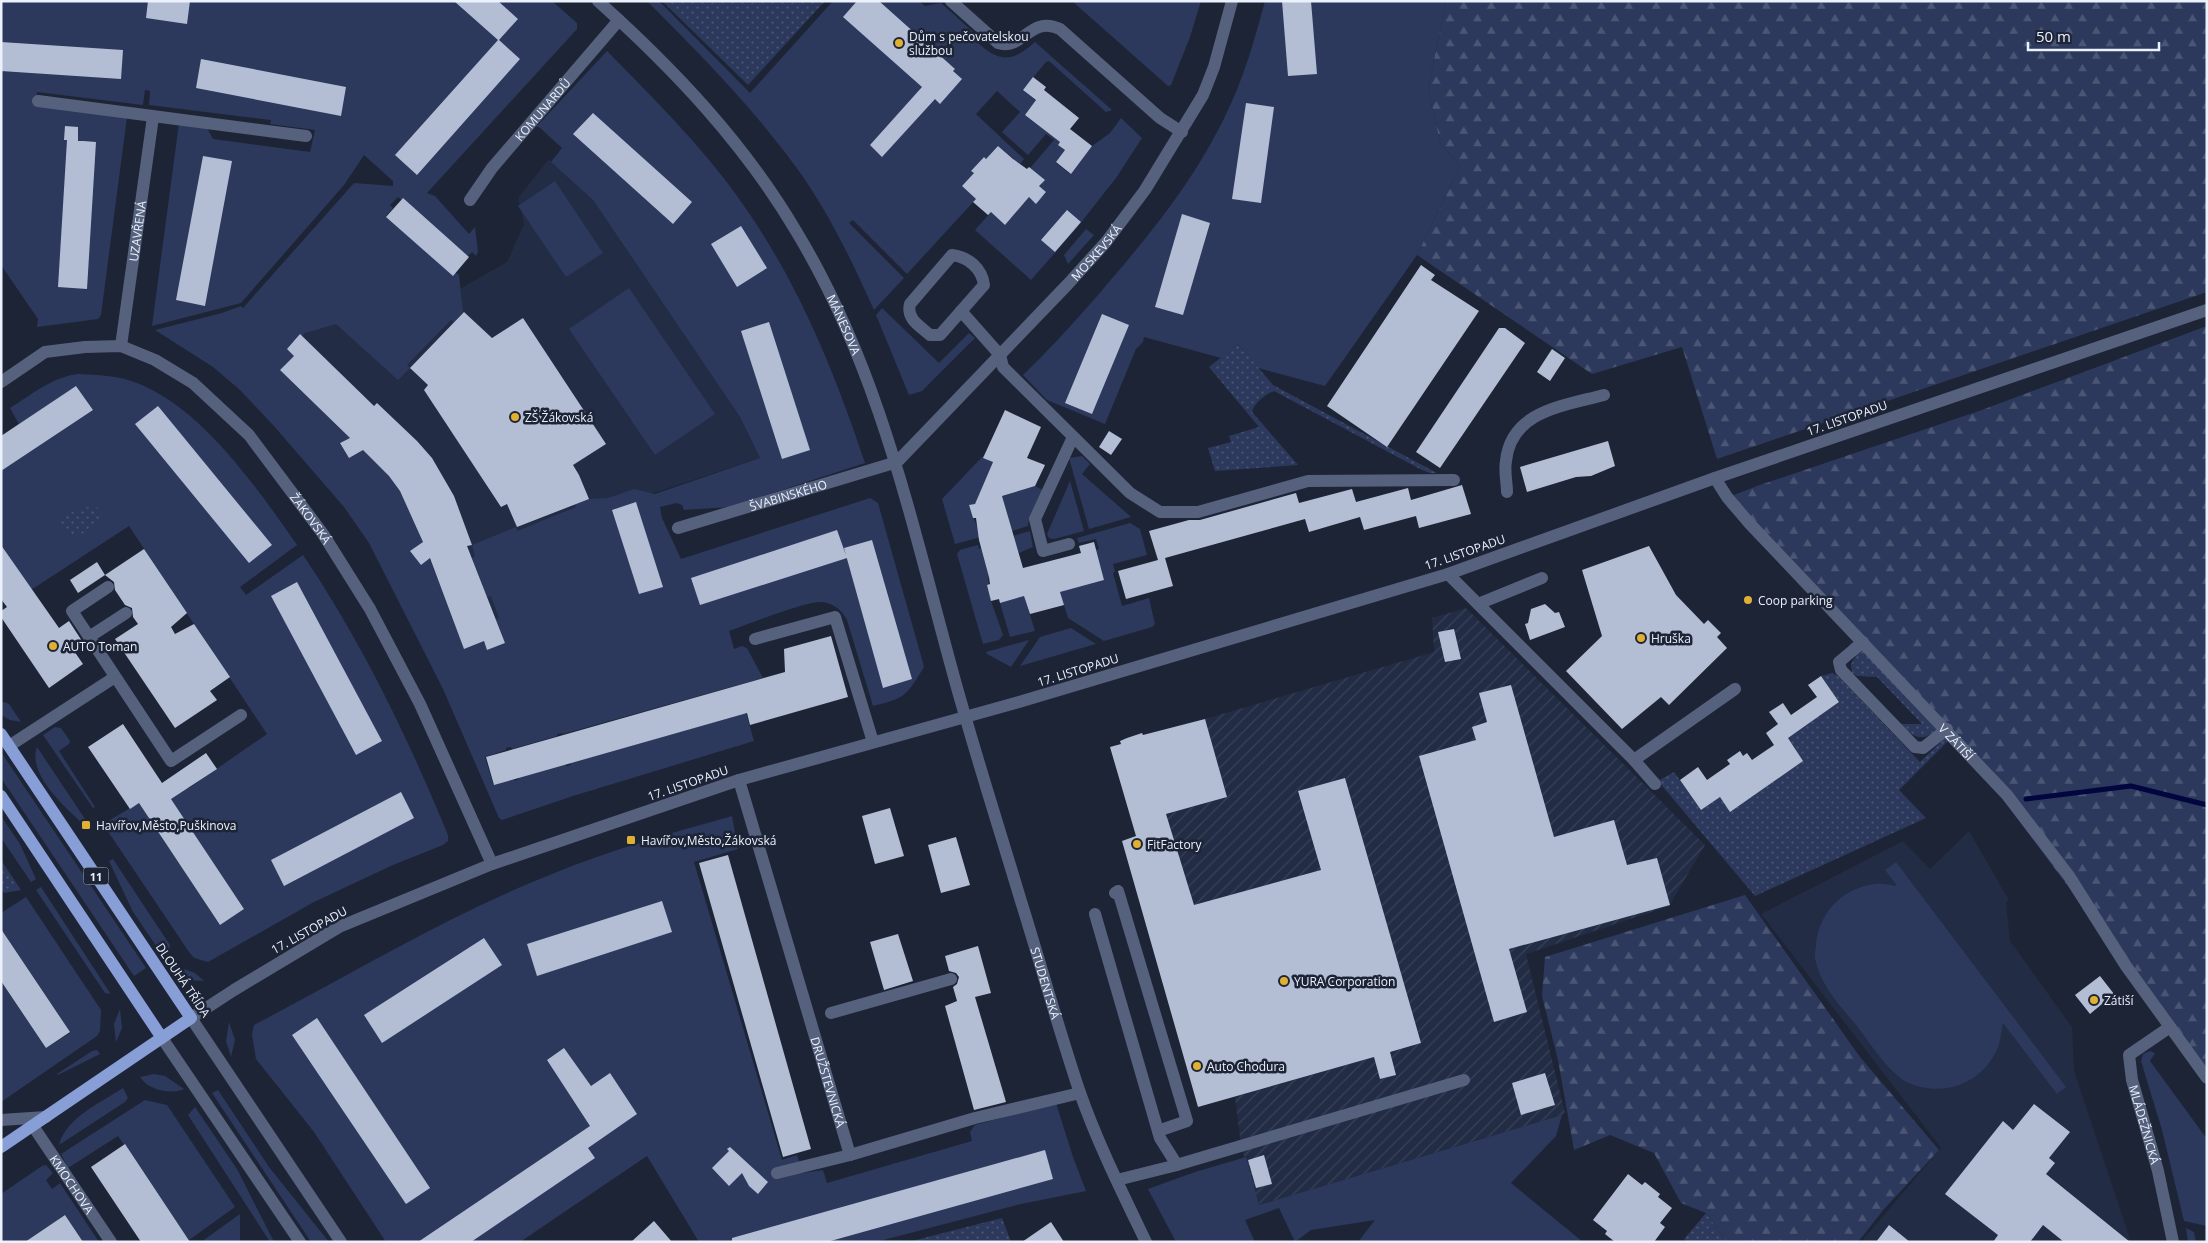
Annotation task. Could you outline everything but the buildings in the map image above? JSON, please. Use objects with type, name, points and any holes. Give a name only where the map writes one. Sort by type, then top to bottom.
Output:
[{"type":"main road","name":"DLOUHÁ TŘÍDA","points":[[1,734],[191,1018]]},
{"type":"main road","points":[[1,796],[162,1038]]},
{"type":"main road","name":"17. LISTOPADU","points":[[1,1147],[191,1018]]},
{"type":"street","name":"MÁNESOVA","points":[[598,1],[692,93],[748,158],[792,225],[833,298],[854,342],[897,462],[966,716]]},
{"type":"street","points":[[951,1],[998,42],[1003,44],[1010,44],[1018,40],[1035,27],[1045,25],[1060,29],[1160,118],[1182,132]]},
{"type":"street","name":"MOSKEVSKÁ","points":[[897,462],[1106,242],[1145,190],[1203,95],[1214,67],[1232,1]]},
{"type":"street","name":"KOMUNARDŮ","points":[[470,200],[492,168],[619,20]]},
{"type":"street","points":[[38,101],[306,136]]},
{"type":"street","name":"UZAVŘENÁ","points":[[121,346],[153,117]]},
{"type":"street","points":[[952,255],[962,256],[967,259],[982,274],[984,285],[961,311],[940,335],[930,335],[911,318],[908,311],[910,304],[952,255]]},
{"type":"street","name":"17. LISTOPADU","points":[[191,1018],[339,927],[492,864],[740,780],[966,716],[1448,574],[1715,478],[2207,310]]},
{"type":"street","points":[[961,311],[1000,355],[1003,367],[1130,493],[1160,512],[1198,512],[1308,482],[1454,480]]},
{"type":"street","name":"ŽÁKOVSKÁ","points":[[1,382],[45,352],[85,347],[121,346],[155,360],[194,383],[249,435],[322,534],[370,609],[420,704],[492,864]]},
{"type":"street","points":[[1508,492],[1506,462],[1512,438],[1525,422],[1549,410],[1604,395]]},
{"type":"street","points":[[1069,544],[1043,551],[1034,520],[1073,437]]},
{"type":"street","name":"ŠVABINSKÉHO","points":[[678,528],[897,462]]},
{"type":"street","name":"V ZÁTIŠÍ","points":[[1715,478],[1727,497],[1750,524],[2007,795],[2069,876],[2126,966],[2207,1078]]},
{"type":"street","points":[[1448,574],[1634,760],[1655,784]]},
{"type":"street","points":[[1478,604],[1542,578]]},
{"type":"street","points":[[108,587],[72,611],[171,761],[241,715]]},
{"type":"street","points":[[89,637],[126,613]]},
{"type":"street","points":[[755,639],[835,617],[873,742]]},
{"type":"street","points":[[1863,642],[1839,662],[1841,670],[1915,747],[1923,748],[1946,730]]},
{"type":"street","points":[[10,746],[115,677]]},
{"type":"street","points":[[1634,760],[1735,689]]},
{"type":"street","name":"STUDENTSKÁ","points":[[966,716],[1080,1093],[1116,1180],[1146,1242]]},
{"type":"street","name":"DRUŽSTEVNICKÁ","points":[[740,780],[850,1155]]},
{"type":"street","points":[[1120,895],[1187,1121],[1161,1135]]},
{"type":"street","points":[[1095,914],[1161,1135],[1177,1165]]},
{"type":"street","points":[[831,1013],[951,979]]},
{"type":"street","name":"DLOUHÁ TŘÍDA","points":[[191,1018],[341,1242]]},
{"type":"street","name":"MLÁDEŽNICKÁ","points":[[2170,1028],[2129,1055],[2132,1080],[2158,1171],[2173,1242]]},
{"type":"street","points":[[162,1038],[300,1242]]},
{"type":"street","points":[[1116,1180],[1177,1165],[1464,1080]]},
{"type":"street","points":[[777,1173],[850,1155],[975,1118],[1080,1093]]},
{"type":"street","points":[[1,1120],[46,1116]]},
{"type":"street","name":"KMOCHOVA","points":[[33,1126],[110,1242]]},
{"type":"shaded area","points":[[549,159],[593,200],[740,417],[760,458],[505,542],[524,636],[451,666],[368,512],[244,361],[335,259],[428,307],[507,262],[524,224],[518,198]]},
{"type":"shaded area","points":[[1466,608],[1705,845],[1669,906],[1526,954],[1565,1113],[1259,1205],[1241,1146],[1235,1097],[1374,1057],[1381,1079],[1396,1074],[1390,1052],[1421,1043],[1345,778],[1298,791],[1321,870],[1193,906],[1170,827],[1161,816],[1227,797],[1205,719],[1434,652],[1432,618]]},
{"type":"shaded area","points":[[1969,831],[2009,900],[2006,902],[2010,941],[2072,1027],[2074,1071],[2131,1242],[1861,1242],[1941,1148],[1761,914],[1903,841],[1930,869]]},
{"type":"green space","points":[[1,1],[552,1],[577,23],[577,29],[427,193],[435,196],[469,234],[475,227],[478,252],[476,256],[472,252],[468,256],[398,197],[390,205],[393,208],[386,216],[452,275],[455,272],[459,275],[463,312],[454,322],[451,320],[407,365],[410,368],[398,380],[336,324],[305,333],[302,336],[300,335],[287,349],[294,356],[280,370],[350,438],[340,443],[349,458],[349,455],[361,448],[389,476],[400,491],[424,544],[413,552],[410,551],[421,565],[429,557],[465,648],[484,641],[487,650],[505,643],[496,619],[499,618],[491,596],[487,597],[472,558],[475,556],[472,545],[516,527],[517,531],[576,507],[575,504],[588,499],[608,498],[634,489],[655,494],[760,458],[740,417],[593,200],[551,162],[562,148],[539,127],[536,127],[607,51],[701,151],[751,216],[786,274],[816,335],[842,398],[865,463],[730,507],[684,510],[682,505],[677,503],[660,507],[662,518],[681,559],[870,498],[878,503],[924,667],[909,690],[899,698],[873,706],[847,620],[843,613],[834,606],[823,602],[815,602],[791,609],[729,631],[734,649],[742,646],[747,648],[763,678],[563,734],[557,734],[557,736],[512,749],[511,747],[506,748],[506,750],[485,757],[493,784],[514,779],[515,781],[519,777],[565,764],[566,766],[571,765],[570,763],[746,713],[754,741],[573,796],[502,820],[499,818],[443,689],[369,543],[344,507],[240,390],[213,367],[155,330],[222,313],[241,306],[243,308],[354,183],[393,186],[393,181],[364,155],[344,185],[241,303],[152,326],[179,123],[206,126],[213,139],[310,152],[315,130],[270,124],[271,120],[149,105],[150,91],[145,90],[143,105],[37,92],[36,105],[127,117],[101,315],[98,319],[37,327],[38,319],[1,265]]},
{"type":"green space","points":[[647,1],[659,1],[750,93],[833,1],[919,1],[925,6],[941,3],[981,39],[978,43],[986,50],[1000,57],[1006,58],[1020,53],[1035,42],[1112,110],[1106,112],[1049,61],[1046,62],[1023,90],[1036,101],[1025,115],[1060,142],[1058,145],[1065,150],[1056,163],[1070,174],[1092,146],[1110,133],[1121,118],[1142,138],[1116,178],[1075,230],[1031,280],[975,230],[991,212],[1005,225],[1029,197],[1036,203],[1046,193],[1039,186],[1041,184],[1025,174],[1054,140],[1046,134],[1028,155],[1002,132],[1020,112],[997,91],[976,114],[1024,159],[1018,167],[1012,162],[1014,159],[998,146],[986,159],[984,157],[971,171],[974,173],[962,186],[976,199],[907,274],[853,220],[849,223],[904,278],[874,310],[839,237],[819,201],[796,167],[762,123],[706,61]]},
{"type":"green space","points":[[662,1],[825,1],[748,85]]},
{"type":"green space","points":[[1072,1],[1201,1],[1190,37],[1171,85],[1168,86]]},
{"type":"green space","points":[[1265,1],[1446,1],[1428,89],[1440,143],[1460,166],[1417,255],[1325,386],[1258,368],[1238,344],[1221,358],[1144,337],[1143,342],[1136,349],[1105,424],[1047,400],[1023,375],[1041,358],[1112,279],[1170,207],[1187,182],[1219,128],[1233,99],[1247,63]]},
{"type":"green space","points":[[1446,1],[2207,1],[2207,292],[1717,459],[1682,347],[1592,374],[1417,255],[1460,166],[1440,143],[1428,89]]},
{"type":"green space","points":[[555,181],[603,253],[566,277],[518,206]]},
{"type":"green space","points":[[1086,229],[1094,235],[1068,264],[1064,255]]},
{"type":"green space","points":[[629,288],[715,414],[655,455],[569,329]]},
{"type":"green space","points":[[882,308],[939,363],[969,333],[975,338],[922,391],[909,395],[876,315]]},
{"type":"green space","points":[[2207,326],[2207,1079],[2119,955],[2000,795],[1869,651],[1727,507],[1734,495],[1757,486],[1979,411]]},
{"type":"green space","points":[[1238,344],[1273,385],[1437,473],[1422,470],[1274,391],[1261,399],[1255,405],[1252,412],[1298,465],[1215,471],[1208,448],[1231,442],[1229,436],[1259,427],[1209,367]]},
{"type":"green space","points":[[78,374],[105,376],[131,381],[156,392],[180,408],[203,427],[245,474],[297,545],[240,587],[246,595],[303,555],[345,622],[383,691],[448,835],[448,841],[443,845],[393,865],[314,902],[208,962],[194,958],[189,952],[103,824],[139,803],[220,925],[244,909],[163,787],[189,788],[267,734],[129,526],[31,590],[1,545],[1,471],[93,410],[76,386],[19,424],[10,408],[34,392],[59,379]]},
{"type":"green space","points":[[983,456],[993,462],[975,504],[969,506],[981,537],[955,544],[942,499]]},
{"type":"green space","points":[[1082,456],[1090,464],[1082,474],[1131,517],[1089,529],[1069,458]]},
{"type":"green space","points":[[1070,481],[1084,531],[1054,539],[1049,538],[1047,534]]},
{"type":"green space","points":[[1035,486],[1043,490],[1028,526],[1012,531],[1002,496]]},
{"type":"green space","points":[[95,505],[104,519],[71,540],[59,519],[74,511]]},
{"type":"green space","points":[[1130,523],[1140,529],[1147,555],[1113,564],[1115,572],[1113,573],[1122,606],[1149,598],[1155,624],[1152,627],[1104,641],[1068,618],[1060,592],[1104,580],[1096,550],[1099,549],[1096,539],[1079,543],[1077,538]]},
{"type":"green space","points":[[1030,531],[1033,547],[1019,553],[1013,536]]},
{"type":"green space","points":[[978,545],[992,576],[988,578],[991,601],[1003,635],[999,640],[983,644],[957,554],[960,550]]},
{"type":"green space","points":[[1024,596],[1035,631],[1010,637],[1000,603]]},
{"type":"green space","points":[[1071,628],[1096,644],[1020,666],[1040,637]]},
{"type":"green space","points":[[1858,639],[1949,740],[1899,790],[1926,818],[1755,896],[1658,781],[1674,772],[1701,810],[1742,782],[1746,786],[1797,751],[1788,738],[1839,702],[1821,676],[1832,673],[1838,676],[1920,762],[1941,742],[1933,733],[1923,737],[1915,736],[1900,724],[1922,724],[1877,677],[1857,676],[1852,673],[1851,664],[1857,654],[1849,645]]},
{"type":"green space","points":[[1029,640],[1011,667],[986,652]]},
{"type":"green space","points":[[4,702],[9,704],[21,722],[10,720],[1,715],[1,704]]},
{"type":"green space","points":[[55,727],[61,728],[70,741],[69,744],[59,751],[95,807],[93,808],[43,735]]},
{"type":"green space","points":[[37,747],[87,822],[83,824],[67,809],[42,779],[35,757]]},
{"type":"green space","points":[[1,752],[146,968],[134,976],[1,778]]},
{"type":"green space","points":[[1,816],[20,844],[36,879],[31,882],[1,838]]},
{"type":"green space","points":[[732,816],[738,849],[694,862],[782,1160],[797,1155],[803,1173],[823,1170],[827,1183],[972,1141],[970,1132],[975,1125],[1056,1103],[1086,1191],[1021,1204],[876,1242],[699,1242],[647,1156],[520,1242],[386,1242],[314,1132],[256,1059],[252,1035],[254,1025],[401,945],[513,890],[574,865],[664,835]]},
{"type":"green space","points":[[113,859],[170,945],[169,953],[163,956],[133,912],[109,861]]},
{"type":"green space","points":[[1,860],[21,890],[4,893],[1,889]]},
{"type":"green space","points":[[1,862],[16,883],[4,891],[1,887]]},
{"type":"green space","points":[[1896,862],[2066,1087],[2057,1094],[2003,1023],[1998,1046],[1990,1061],[1981,1072],[1970,1080],[1958,1085],[1932,1089],[1905,1081],[1873,1048],[1826,987],[1815,959],[1818,932],[1822,922],[1828,912],[1843,896],[1863,886],[1883,884],[1897,886],[1885,870]]},
{"type":"green space","points":[[41,887],[109,994],[105,993],[36,890]]},
{"type":"green space","points":[[1745,895],[1860,1057],[1939,1150],[1884,1209],[1858,1242],[1726,1242],[1706,1213],[1681,1203],[1654,1153],[1610,1135],[1574,1150],[1558,1060],[1542,996],[1545,957]]},
{"type":"green space","points":[[26,897],[101,1010],[100,1031],[97,1036],[1,1102],[1,981],[46,1048],[70,1033],[1,929],[1,913]]},
{"type":"green space","points":[[184,969],[195,973],[204,981],[185,980],[173,973]]},
{"type":"green space","points":[[120,1009],[122,1028],[116,1042],[114,1024]]},
{"type":"green space","points":[[229,1022],[235,1040],[231,1057],[226,1041]]},
{"type":"green space","points":[[97,1050],[100,1054],[57,1074],[92,1051]]},
{"type":"green space","points":[[2150,1051],[2155,1053],[2150,1061],[2207,1139],[2207,1226],[2184,1221],[2162,1130],[2141,1061],[2143,1054]]},
{"type":"green space","points":[[154,1074],[165,1076],[184,1089],[179,1091],[160,1090],[148,1085],[140,1077]]},
{"type":"green space","points":[[123,1088],[128,1098],[125,1102],[59,1145],[69,1126],[85,1112]]},
{"type":"green space","points":[[218,1090],[269,1167],[329,1242],[311,1242],[212,1093]]},
{"type":"green space","points":[[145,1100],[167,1105],[235,1207],[189,1240],[118,1136],[68,1168],[61,1154]]},
{"type":"green space","points":[[195,1107],[237,1169],[274,1242],[270,1242],[188,1115]]},
{"type":"green space","points":[[1562,1115],[1556,1136],[1511,1183],[1583,1242],[1358,1242],[1375,1220],[1311,1230],[1295,1242],[1279,1208],[1245,1220],[1255,1242],[1176,1242],[1148,1189],[1195,1172],[1246,1157],[1259,1205]]},
{"type":"green space","points":[[46,1165],[53,1173],[46,1180],[52,1189],[60,1183],[99,1242],[79,1242],[81,1240],[65,1215],[25,1242],[1,1242],[1,1194]]},
{"type":"green space","points":[[1706,1213],[1726,1242],[1688,1242],[1684,1239]]},
{"type":"green space","points":[[240,1214],[240,1242],[201,1242]]},
{"type":"green space","points":[[1002,1218],[1011,1242],[908,1242]]},
{"type":"green space","points":[[2186,1228],[2194,1232],[2196,1242],[2188,1242]]},
{"type":"waterway","points":[[2026,799],[2131,786],[2207,805]]},
{"type":"place","name":"Dům s pečovatelskou službou","points":[[899,43]]},
{"type":"place","name":"ZŠ Žákovská","points":[[515,417]]},
{"type":"place","name":"Coop parking","points":[[1748,600]]},
{"type":"place","name":"Hruška","points":[[1641,638]]},
{"type":"place","name":"AUTO Toman","points":[[53,646]]},
{"type":"place","name":"Havířov,Město,Puškinova","points":[[86,825]]},
{"type":"place","name":"Havířov,Město,Žákovská","points":[[631,840]]},
{"type":"place","name":"FitFactory","points":[[1137,844]]},
{"type":"place","name":"YURA Corporation","points":[[1284,981]]},
{"type":"place","name":"Zátiší","points":[[2094,1000]]},
{"type":"place","name":"Auto Chodura","points":[[1197,1066]]}]
